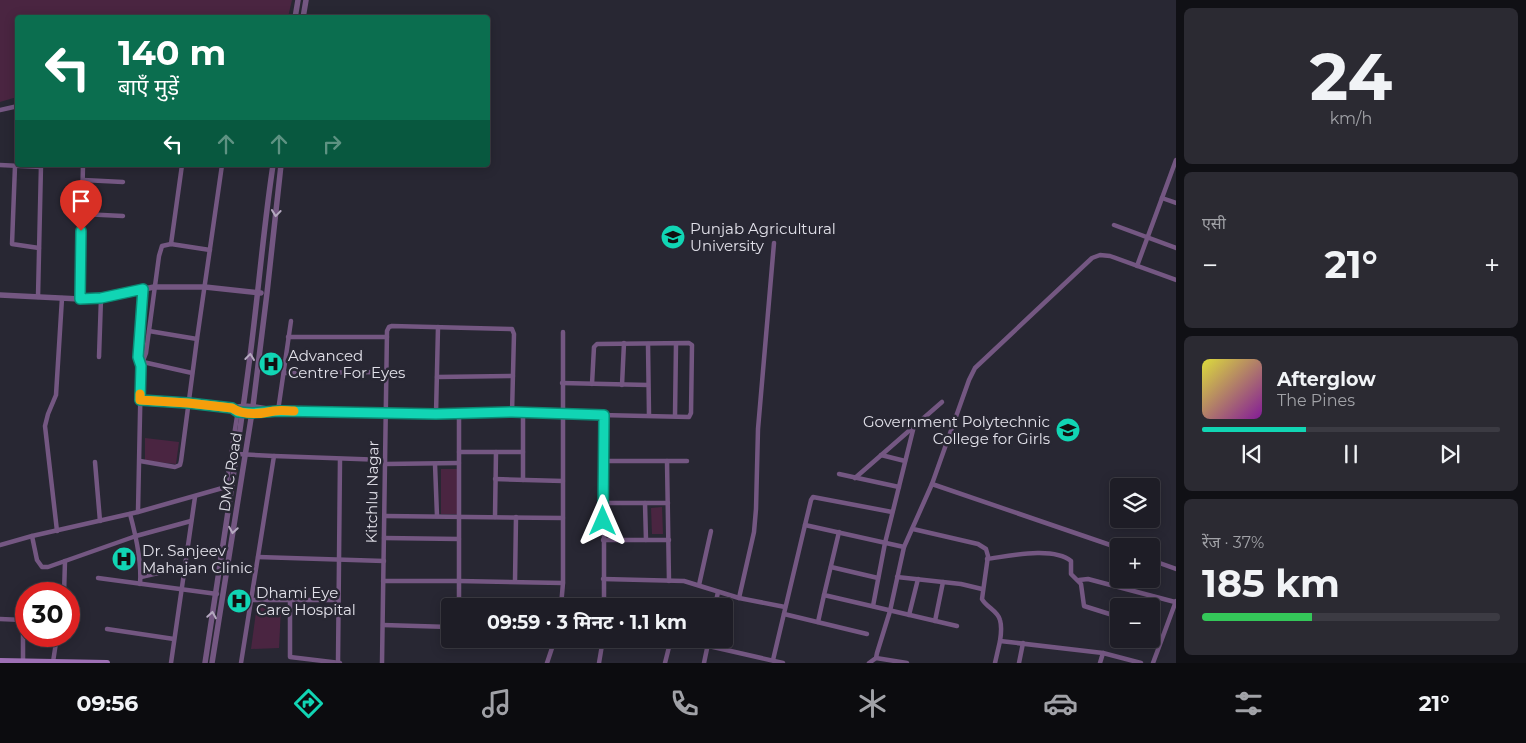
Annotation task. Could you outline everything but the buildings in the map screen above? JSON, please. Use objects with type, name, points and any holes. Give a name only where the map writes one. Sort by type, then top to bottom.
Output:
[{"type":"main road","points":[[0,661],[106,663]]},
{"type":"street","points":[[296,15],[298,0]]},
{"type":"street","points":[[304,15],[306,0]]},
{"type":"street","points":[[0,110],[15,107]]},
{"type":"street","points":[[1137,266],[1162,198],[1173,176],[1176,160]]},
{"type":"street","points":[[0,165],[15,166],[12,244],[39,248]]},
{"type":"street","points":[[38,297],[41,167]]},
{"type":"street","points":[[80,299],[84,167]]},
{"type":"street","points":[[171,244],[182,167]]},
{"type":"street","points":[[140,461],[175,467],[180,465],[222,167]]},
{"type":"street","points":[[0,545],[138,512],[224,488],[227,485],[241,409],[258,292],[266,210],[273,167]]},
{"type":"street","name":"DMC Road","points":[[212,663],[252,413],[281,167]]},
{"type":"street","points":[[83,180],[122,182]]},
{"type":"street","points":[[1162,198],[1176,203]]},
{"type":"street","points":[[82,214],[123,216]]},
{"type":"street","points":[[1114,225],[1176,248]]},
{"type":"street","points":[[739,598],[754,526],[758,429],[774,243]]},
{"type":"street","points":[[138,512],[142,364],[146,353],[161,248],[165,244],[171,244],[210,250]]},
{"type":"street","points":[[869,663],[876,658],[890,610],[904,548],[932,484],[975,368],[1092,258],[1100,255],[1110,256],[1176,280]]},
{"type":"street","points":[[0,295],[80,299],[101,298],[154,287],[205,287],[267,293]]},
{"type":"street","points":[[142,364],[138,357],[143,289]]},
{"type":"street","points":[[57,531],[45,426],[56,395],[62,298]]},
{"type":"street","points":[[99,357],[101,298]]},
{"type":"street","points":[[277,411],[290,321]]},
{"type":"street","points":[[288,337],[387,337],[388,329],[392,326],[512,329],[514,331],[512,412]]},
{"type":"street","points":[[436,414],[438,326]]},
{"type":"street","points":[[149,331],[197,338]]},
{"type":"street","points":[[562,598],[563,332]]},
{"type":"street","name":"Kitchlu Nagar","points":[[382,663],[387,337]]},
{"type":"street","points":[[140,400],[241,409],[252,413],[277,411],[436,414],[512,412],[688,416],[692,413],[691,344],[599,343],[594,346],[592,384]]},
{"type":"street","points":[[622,385],[624,343]]},
{"type":"street","points":[[648,344],[649,415]]},
{"type":"street","points":[[676,344],[676,416]]},
{"type":"street","points":[[142,364],[192,373]]},
{"type":"street","points":[[284,373],[387,372]]},
{"type":"street","points":[[437,377],[513,376]]},
{"type":"street","points":[[562,383],[648,385]]},
{"type":"street","points":[[855,478],[942,402]]},
{"type":"street","points":[[241,409],[252,406],[277,411]]},
{"type":"street","points":[[205,663],[237,454],[241,409]]},
{"type":"street","points":[[458,598],[459,413]]},
{"type":"street","points":[[523,480],[524,413]]},
{"type":"street","points":[[604,415],[604,598]]},
{"type":"street","points":[[873,606],[884,543],[914,426]]},
{"type":"street","points":[[459,452],[523,452]]},
{"type":"street","points":[[495,517],[496,452]]},
{"type":"street","points":[[237,454],[385,462],[460,463]]},
{"type":"street","points":[[881,455],[905,461]]},
{"type":"street","points":[[241,663],[274,456]]},
{"type":"street","points":[[290,600],[290,657],[339,663],[340,459]]},
{"type":"street","points":[[604,461],[687,461]]},
{"type":"street","points":[[95,462],[100,521]]},
{"type":"street","points":[[668,462],[669,581]]},
{"type":"street","points":[[435,464],[437,516]]},
{"type":"street","points":[[839,474],[898,487]]},
{"type":"street","points":[[495,479],[563,481]]},
{"type":"street","points":[[932,484],[1110,545]]},
{"type":"street","points":[[171,663],[195,496]]},
{"type":"street","points":[[773,660],[810,500],[813,497],[892,512]]},
{"type":"street","points":[[604,503],[668,503]]},
{"type":"street","points":[[645,503],[646,540]]},
{"type":"street","points":[[130,514],[136,536],[140,584]]},
{"type":"street","points":[[385,516],[563,518]]},
{"type":"street","points":[[514,581],[516,517]]},
{"type":"street","points":[[32,536],[40,566],[48,567],[136,536],[191,521]]},
{"type":"street","points":[[805,525],[904,548]]},
{"type":"street","points":[[913,529],[978,544],[986,549],[988,556],[982,599],[1000,617],[1001,621],[1000,641],[995,663]]},
{"type":"street","points":[[699,585],[711,531]]},
{"type":"street","points":[[818,622],[839,532]]},
{"type":"street","points":[[384,538],[459,539]]},
{"type":"street","points":[[603,540],[668,540]]},
{"type":"street","points":[[987,560],[1018,555],[1050,554],[1071,560],[1070,572],[1079,580],[1082,587],[1084,606],[1110,614]]},
{"type":"street","points":[[258,557],[384,562]]},
{"type":"street","points":[[64,582],[65,561]]},
{"type":"street","points":[[1160,563],[1176,569]]},
{"type":"street","points":[[140,577],[184,567]]},
{"type":"street","points":[[831,567],[878,578]]},
{"type":"street","points":[[897,577],[960,584],[982,589]]},
{"type":"street","points":[[98,578],[223,595]]},
{"type":"street","points":[[603,579],[684,581],[739,598],[785,607]]},
{"type":"street","points":[[909,615],[918,579]]},
{"type":"street","points":[[1079,580],[1088,579],[1176,601],[1153,663]]},
{"type":"street","points":[[383,581],[563,583]]},
{"type":"street","points":[[935,621],[943,582]]},
{"type":"street","points":[[717,598],[718,592]]},
{"type":"street","points":[[824,595],[958,626]]},
{"type":"street","points":[[251,600],[338,600]]},
{"type":"street","points":[[784,614],[867,634]]},
{"type":"street","points":[[0,619],[15,620]]},
{"type":"street","points":[[383,625],[441,627]]},
{"type":"street","points":[[107,629],[174,639]]},
{"type":"street","points":[[1000,641],[1103,654],[1141,663]]},
{"type":"street","points":[[1019,663],[1023,643]]},
{"type":"street","points":[[23,647],[23,662]]},
{"type":"street","points":[[53,662],[55,647]]},
{"type":"street","points":[[546,663],[552,648]]},
{"type":"street","points":[[600,663],[602,648]]},
{"type":"street","points":[[665,663],[668,648]]},
{"type":"street","points":[[704,663],[706,648]]},
{"type":"street","points":[[720,648],[783,663]]},
{"type":"street","points":[[1100,663],[1103,654]]},
{"type":"street","points":[[876,658],[907,663]]},
{"type":"shaded area","points":[[0,0],[292,0],[288,15],[15,15],[15,98],[0,102]]},
{"type":"shaded area","points":[[145,438],[179,442],[176,464],[145,461]]},
{"type":"shaded area","points":[[441,469],[458,469],[458,514],[441,514]]},
{"type":"shaded area","points":[[662,507],[663,534],[652,534],[651,508]]},
{"type":"shaded area","points":[[257,605],[281,608],[279,648],[251,649]]},
{"type":"slow traffic","points":[[140,394],[140,400],[232,408],[238,412],[294,411]]},
{"type":"place","name":"Punjab Agricultural University","points":[[673,237]]},
{"type":"place","name":"Advanced Centre For Eyes","points":[[271,364]]},
{"type":"place","name":"Government Polytechnic College for Girls","points":[[1068,430]]},
{"type":"place","name":"Dr. Sanjeev Mahajan Clinic","points":[[124,559]]},
{"type":"place","name":"Dhami Eye Care Hospital","points":[[239,601]]},
{"type":"route","points":[[81,231],[80,299],[101,298],[143,289],[138,357],[141,366],[140,400],[232,408],[238,412],[252,413],[275,411],[436,414],[512,412],[604,415],[603,521]]}]
